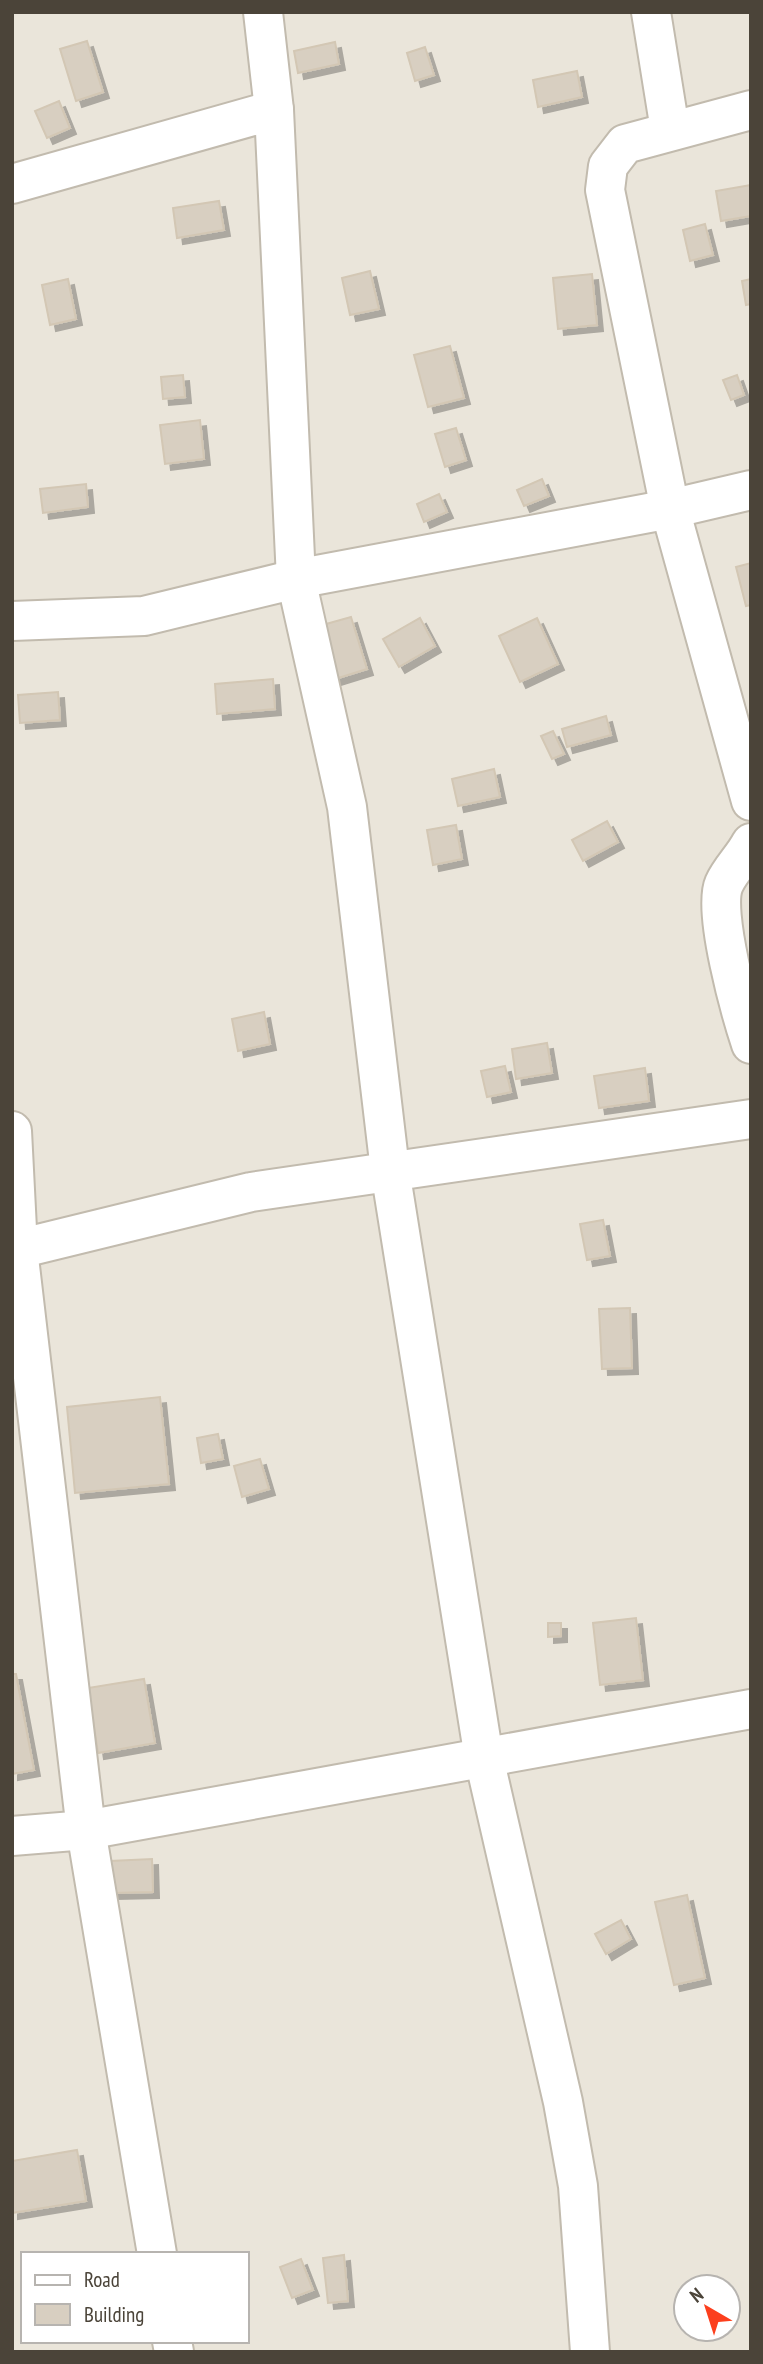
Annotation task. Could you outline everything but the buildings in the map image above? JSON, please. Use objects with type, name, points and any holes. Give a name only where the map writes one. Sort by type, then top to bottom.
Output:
[{"type":"street","points":[[263,12],[274,110],[296,579],[347,807],[390,1170],[484,1758],[562,2102],[578,2186],[590,2352]]},
{"type":"street","points":[[651,12],[670,130]]},
{"type":"street","points":[[12,184],[274,110]]},
{"type":"street","points":[[751,110],[625,144],[608,166],[605,190],[670,509],[751,801]]},
{"type":"street","points":[[12,621],[144,615],[296,579],[670,509],[751,490]]},
{"type":"street","points":[[751,843],[723,884],[720,909],[737,1003],[751,1044]]},
{"type":"street","points":[[18,1249],[251,1192],[751,1119]]},
{"type":"street","points":[[12,1131],[18,1249],[86,1830],[157,2252]]},
{"type":"street","points":[[12,1836],[86,1830],[751,1709]]},
{"type":"shaded area","points":[[12,12],[751,12],[751,2352],[12,2352]]}]
